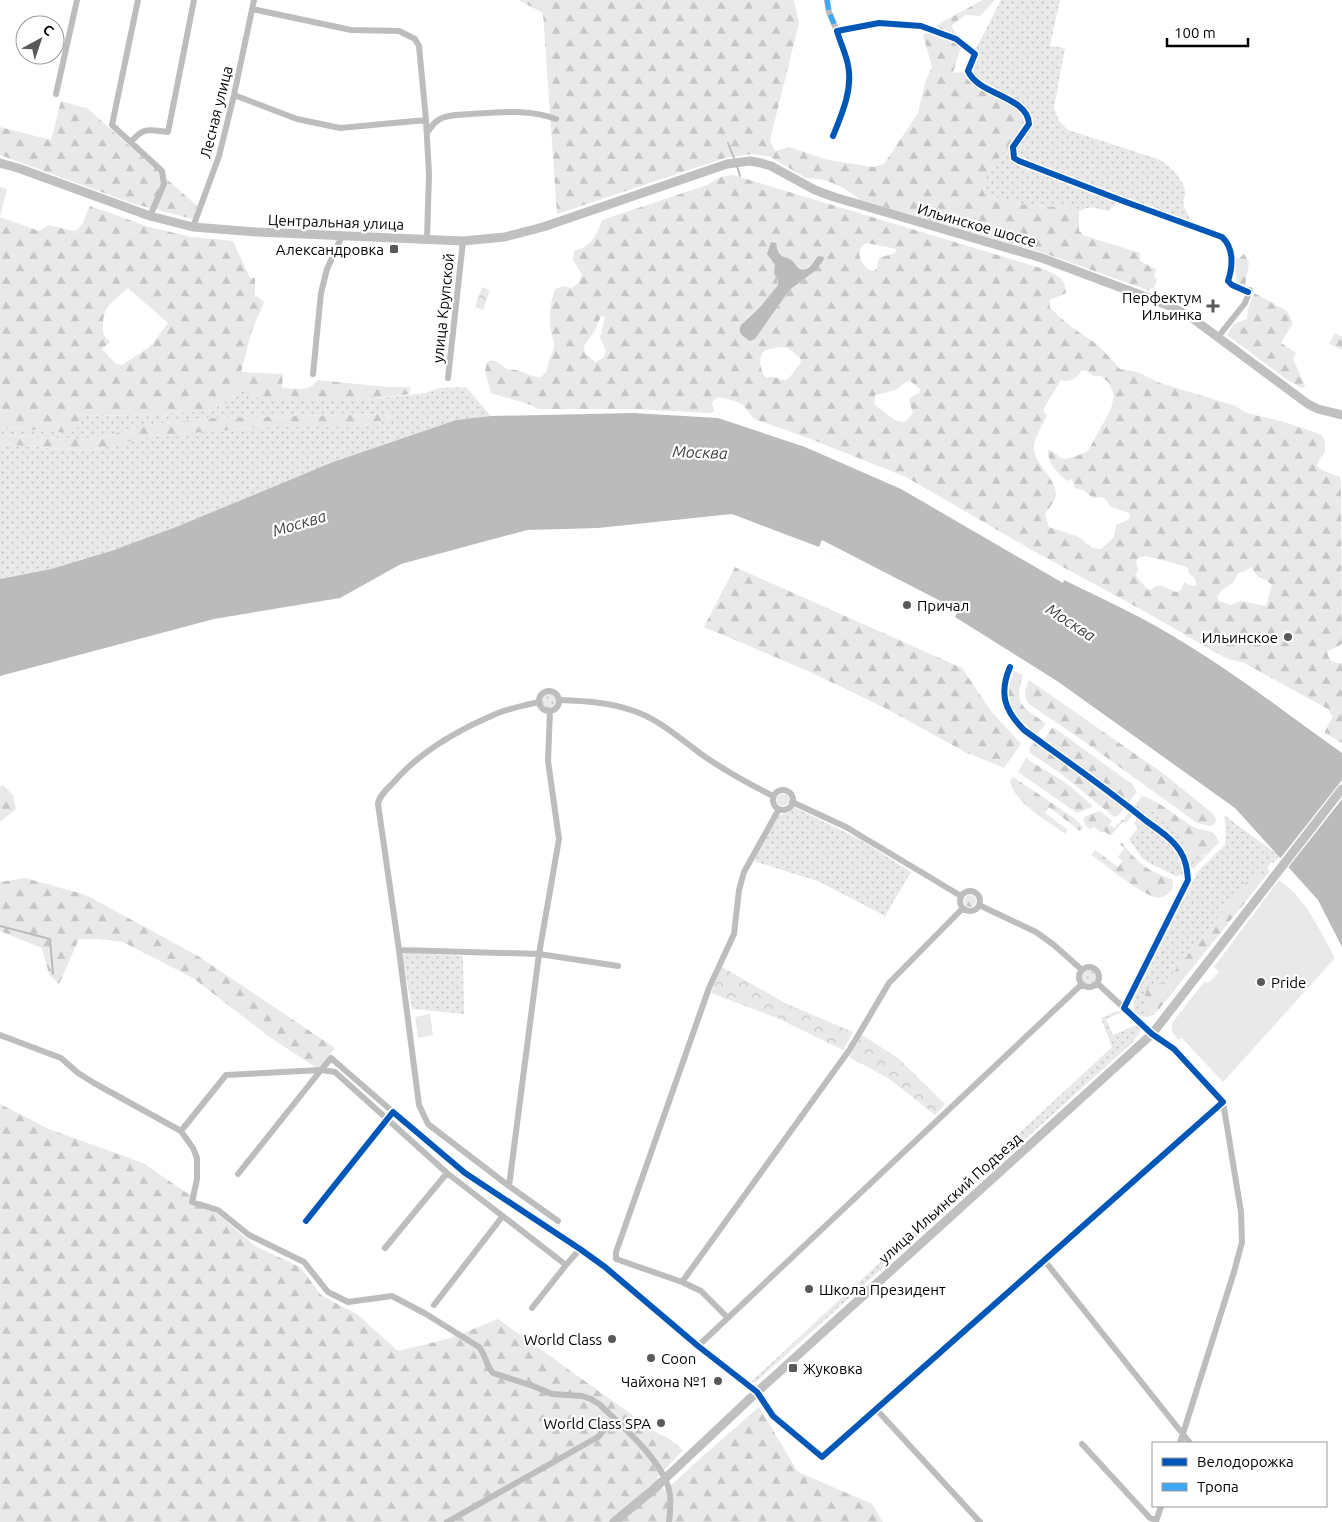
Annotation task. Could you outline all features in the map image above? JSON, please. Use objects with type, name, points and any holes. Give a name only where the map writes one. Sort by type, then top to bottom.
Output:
[{"type":"main road","name":"Ильинское шоссе","points":[[582,213],[727,164],[750,161],[761,163],[771,166],[815,190],[834,197],[1042,258],[1170,306],[1192,318],[1299,398],[1318,409],[1342,415]]},
{"type":"main road","name":"Центральная улица","points":[[0,163],[150,216],[193,227],[257,232],[463,241],[505,237],[582,213]]},
{"type":"main road","name":"улица Ильинский Подъезд","points":[[614,1522],[666,1478],[757,1392],[1152,1034],[1342,789]]},
{"type":"street","points":[[56,94],[77,0]]},
{"type":"street","points":[[138,0],[112,125],[162,171],[164,184],[150,216]]},
{"type":"street","points":[[131,142],[138,133],[144,130],[168,132],[194,0]]},
{"type":"street","name":"Лесная улица","points":[[193,227],[219,156],[234,96],[254,0]]},
{"type":"street","points":[[827,0],[829,12],[848,66],[849,88],[843,112],[833,136]]},
{"type":"street","points":[[252,9],[351,30],[399,31],[415,39],[419,46],[427,134],[429,174],[427,239]]},
{"type":"street","points":[[837,31],[879,22],[921,26],[956,40],[975,54],[968,71],[970,77],[1013,102],[1025,112],[1029,124],[1013,147],[1014,158],[1123,201],[1222,236],[1228,242],[1232,258],[1232,270],[1228,281],[1232,285],[1250,291],[1245,303],[1218,337]]},
{"type":"street","points":[[234,96],[297,119],[340,128],[426,120]]},
{"type":"street","points":[[427,134],[431,126],[440,119],[450,116],[513,111],[545,115],[556,119]]},
{"type":"street","points":[[313,374],[321,293],[326,268],[342,236]]},
{"type":"street","name":"улица Крупской","points":[[448,378],[463,241]]},
{"type":"street","points":[[1010,667],[1004,680],[1004,697],[1009,710],[1018,724],[1130,807],[1164,835],[1180,851],[1187,867],[1188,880],[1124,1008]]},
{"type":"street","points":[[547,692],[556,694],[559,700],[557,706],[550,711],[544,710],[539,702],[541,696],[547,692]]},
{"type":"street","points":[[559,700],[605,703],[635,711],[676,734],[701,754],[749,784],[773,796]]},
{"type":"street","points":[[539,702],[500,713],[458,732],[407,769],[380,797],[378,804],[419,1105],[428,1124],[558,1221]]},
{"type":"street","points":[[510,1186],[539,954],[559,839],[548,761],[550,711]]},
{"type":"street","points":[[784,790],[792,796],[792,802],[786,810],[779,809],[773,802],[773,796],[784,790]]},
{"type":"street","points":[[792,802],[846,827],[961,896]]},
{"type":"street","points":[[728,1318],[701,1291],[682,1282],[616,1259],[616,1252],[709,988],[734,934],[739,890],[744,872],[779,809]]},
{"type":"street","points":[[968,891],[975,893],[979,898],[979,905],[973,910],[966,910],[960,901],[961,896],[968,891]]},
{"type":"street","points":[[979,905],[1036,932],[1082,970]]},
{"type":"street","points":[[682,1282],[850,1050],[889,983],[963,908]]},
{"type":"street","points":[[399,950],[539,954],[618,966]]},
{"type":"street","points":[[1088,967],[1097,971],[1099,977],[1097,983],[1092,987],[1082,984],[1080,976],[1082,970],[1088,967]]},
{"type":"street","points":[[1097,983],[1152,1034],[1176,1051],[1223,1102],[1241,1212],[1242,1242],[1180,1442]]},
{"type":"street","points":[[698,1346],[1082,984]]},
{"type":"street","points":[[0,1035],[61,1058],[78,1073],[94,1083],[181,1131],[193,1148],[197,1158],[197,1179],[192,1202],[218,1210],[249,1235],[304,1262],[328,1292],[348,1302],[392,1296],[426,1314],[479,1347],[483,1351],[489,1369],[493,1373],[552,1394],[582,1396],[600,1404],[655,1461],[666,1478],[670,1495],[669,1522]]},
{"type":"street","points":[[238,1174],[331,1058],[465,1173],[605,1267],[698,1346],[757,1392],[773,1416],[822,1457],[1223,1102]]},
{"type":"street","points":[[181,1131],[226,1075],[321,1070],[335,1072],[447,1173],[566,1265]]},
{"type":"street","points":[[306,1221],[393,1112]]},
{"type":"street","points":[[385,1248],[447,1173]]},
{"type":"street","points":[[434,1305],[502,1217]]},
{"type":"street","points":[[532,1308],[580,1249]]},
{"type":"street","points":[[1044,1260],[1189,1442]]},
{"type":"street","points":[[876,1409],[980,1522]]},
{"type":"street","points":[[447,1522],[598,1437],[614,1418]]},
{"type":"street","points":[[1082,1444],[1150,1518],[1156,1521],[1161,1507]]},
{"type":"green space","points":[[518,0],[794,0],[799,23],[770,140],[775,151],[789,147],[828,160],[873,167],[884,164],[918,113],[925,82],[932,67],[923,35],[942,22],[983,0],[995,0],[980,16],[965,15],[951,26],[962,43],[953,73],[964,72],[968,80],[1016,109],[1023,124],[989,172],[982,187],[985,195],[1021,204],[1047,207],[1072,206],[1079,212],[1079,231],[1085,236],[1140,253],[1140,261],[1156,269],[1154,276],[1157,280],[1154,288],[1151,288],[1150,291],[1041,252],[860,200],[835,184],[814,178],[806,178],[769,156],[752,154],[725,158],[557,214],[543,13]]},
{"type":"green space","points":[[1001,0],[1060,0],[1050,46],[1065,48],[1054,108],[1059,121],[1068,130],[1158,159],[1166,164],[1175,172],[1184,186],[1184,204],[1190,221],[1126,199],[1108,211],[1090,208],[1079,212],[1072,206],[1047,207],[1021,204],[985,195],[982,187],[1015,109],[968,80],[964,72]]},
{"type":"green space","points":[[61,101],[88,109],[197,206],[193,219],[134,204],[0,155],[0,127],[51,140]]},
{"type":"green space","points":[[733,175],[1044,269],[1062,280],[1066,293],[1050,300],[1050,308],[1070,326],[1098,345],[1120,369],[1138,372],[1160,383],[1236,406],[1247,413],[1322,435],[1325,442],[1325,452],[1317,466],[1340,477],[1341,485],[1342,644],[1327,652],[1332,661],[1342,663],[1342,743],[1325,733],[1332,716],[1328,709],[1244,663],[1228,659],[1213,651],[1037,553],[906,477],[754,419],[743,405],[735,401],[718,397],[712,402],[714,412],[708,413],[632,409],[538,409],[531,405],[491,393],[485,371],[487,362],[493,360],[508,370],[517,370],[536,377],[541,377],[547,371],[554,347],[550,316],[555,289],[564,286],[571,288],[578,284],[582,275],[573,260],[574,251],[589,244],[598,231],[602,220],[707,185],[720,177]],"holes":[[[867,243],[896,249],[895,253],[879,258],[877,268],[874,271],[870,271],[861,261],[860,249]],[[777,247],[781,256],[791,259],[796,266],[804,270],[811,265],[816,257],[815,271],[792,288],[755,339],[747,318],[761,306],[778,285],[775,265],[769,258]],[[601,316],[605,317],[600,338],[606,351],[603,358],[596,362],[585,354],[584,346],[594,332]],[[788,348],[800,358],[801,362],[793,374],[785,380],[772,377],[766,378],[762,372],[761,355],[766,350]],[[1082,370],[1087,371],[1093,376],[1101,376],[1109,383],[1114,395],[1111,409],[1088,451],[1063,459],[1048,449],[1048,455],[1053,467],[1067,481],[1072,479],[1075,488],[1083,490],[1093,498],[1102,497],[1108,502],[1109,506],[1129,513],[1130,517],[1128,520],[1116,525],[1114,537],[1101,549],[1092,548],[1079,537],[1049,527],[1045,514],[1054,501],[1055,487],[1034,451],[1035,441],[1047,415],[1044,412],[1044,408],[1061,380],[1071,380]],[[910,381],[920,389],[919,393],[911,397],[909,401],[913,413],[905,422],[896,421],[874,404],[875,395],[896,390]],[[1146,556],[1184,566],[1188,568],[1189,574],[1194,577],[1197,585],[1193,586],[1184,583],[1181,590],[1176,592],[1163,586],[1157,586],[1148,590],[1135,575],[1138,571],[1136,562],[1138,558]],[[1251,567],[1258,577],[1272,585],[1266,606],[1241,601],[1231,605],[1219,601],[1217,597],[1222,590],[1233,583],[1239,572],[1244,572]]]},
{"type":"green space","points":[[0,187],[7,189],[0,217]]},
{"type":"green space","points":[[90,206],[149,227],[192,237],[233,241],[250,278],[255,278],[255,295],[264,302],[251,333],[241,372],[283,374],[282,388],[306,388],[310,387],[317,380],[388,387],[411,387],[409,394],[364,400],[262,400],[238,388],[229,403],[217,404],[216,410],[140,415],[79,416],[78,427],[71,433],[0,427],[0,217],[39,231],[49,225],[73,231],[77,230],[82,224]],"holes":[[[128,288],[168,323],[148,348],[122,365],[116,364],[102,349],[110,342],[103,333],[107,308]]]},
{"type":"green space","points":[[1244,254],[1249,262],[1245,287],[1237,285],[1234,257],[1238,259]]},
{"type":"green space","points":[[482,287],[490,290],[483,310],[475,307]]},
{"type":"green space","points":[[1254,293],[1287,311],[1293,323],[1281,343],[1296,353],[1293,359],[1305,386],[1302,388],[1286,379],[1227,335],[1234,324],[1247,319],[1248,309]]},
{"type":"green space","points":[[1335,333],[1342,337],[1342,350],[1329,344]]},
{"type":"green space","points":[[466,387],[491,416],[456,420],[333,462],[176,527],[111,551],[51,569],[0,579],[0,444],[89,451],[153,436],[270,427],[357,427],[391,418],[384,414],[212,418],[152,424],[102,437],[78,439],[0,435],[0,427],[71,433],[79,416],[140,415],[216,410],[217,404],[229,403],[238,388],[246,392],[364,400],[425,393],[440,388]]},
{"type":"green space","points":[[384,414],[391,418],[357,427],[270,427],[153,436],[89,451],[0,444],[0,435],[78,439],[102,437],[152,424],[212,418]]},
{"type":"green space","points":[[735,567],[962,668],[991,711],[1021,744],[1004,768],[965,752],[887,709],[806,670],[704,627]]},
{"type":"green space","points":[[1014,671],[1023,675],[1019,694],[1022,705],[1046,724],[1037,734],[1021,721],[1009,699],[1010,682]]},
{"type":"green space","points":[[1029,680],[1164,774],[1212,813],[1216,819],[1215,823],[1211,826],[1197,823],[1029,704],[1025,692]]},
{"type":"green space","points":[[549,694],[554,696],[556,701],[554,706],[549,708],[544,706],[542,701],[544,696]]},
{"type":"green space","points":[[1053,727],[1132,784],[1137,792],[1129,802],[1044,740]]},
{"type":"green space","points":[[1034,741],[1125,808],[1118,816],[1114,817],[1060,773],[1030,753],[1029,749]]},
{"type":"green space","points":[[1026,758],[1066,783],[1092,807],[1077,813],[1018,772]]},
{"type":"green space","points":[[1013,777],[1074,818],[1083,827],[1080,831],[1049,807],[1045,813],[1068,830],[1065,834],[1033,811],[1018,797],[1013,789],[1010,781]]},
{"type":"green space","points":[[3,785],[13,795],[16,809],[0,822],[0,787]]},
{"type":"green space","points":[[781,794],[785,794],[789,800],[785,806],[781,806],[777,802],[777,798]]},
{"type":"green space","points":[[1142,796],[1156,802],[1194,827],[1211,832],[1217,837],[1219,842],[1205,854],[1194,857],[1178,835],[1178,829],[1138,801]]},
{"type":"green space","points":[[1138,801],[1178,829],[1202,857],[1214,848],[1193,869],[1172,837],[1134,806]]},
{"type":"green space","points":[[794,807],[861,840],[911,872],[885,916],[820,882],[754,861],[779,815],[788,813]]},
{"type":"green space","points":[[1100,811],[1112,821],[1109,825],[1114,828],[1124,820],[1129,812],[1132,815],[1126,823],[1123,822],[1110,836],[1094,827],[1090,829],[1086,826],[1083,819]]},
{"type":"green space","points":[[1224,815],[1279,856],[1267,868],[1270,871],[1263,880],[1254,874],[1165,983],[1156,985],[1150,1013],[1156,1013],[1147,1017],[1139,1015],[1133,1012],[1134,999],[1198,871],[1225,845],[1226,827]]},
{"type":"green space","points":[[1138,818],[1176,850],[1184,866],[1183,874],[1176,876],[1141,857],[1129,839],[1138,828],[1134,823]]},
{"type":"green space","points":[[1122,843],[1144,866],[1173,880],[1172,890],[1167,895],[1158,897],[1149,895],[1091,855],[1095,850],[1118,867],[1122,861],[1118,857],[1124,848],[1120,844]]},
{"type":"green space","points":[[1254,873],[1263,880],[1156,1013],[1148,1011],[1145,1005],[1146,990],[1156,984],[1165,983]]},
{"type":"green space","points":[[25,878],[86,895],[198,956],[335,1048],[318,1069],[271,1038],[193,978],[123,942],[79,939],[59,984],[49,974],[42,948],[0,931],[0,882]]},
{"type":"green space","name":"Pride","points":[[1279,880],[1304,905],[1335,958],[1223,1082],[1182,1038],[1178,1040],[1172,1031],[1172,1023],[1205,981],[1208,983],[1219,972],[1214,967]]},
{"type":"green space","points":[[968,895],[972,895],[976,901],[972,907],[968,907],[964,903],[964,899]]},
{"type":"green space","points":[[403,954],[463,956],[464,1014],[412,1009],[403,959]]},
{"type":"green space","points":[[722,967],[785,1003],[853,1032],[843,1050],[777,1018],[711,993]]},
{"type":"green space","points":[[1089,970],[1094,972],[1096,977],[1094,982],[1089,984],[1084,982],[1082,977],[1084,972]]},
{"type":"green space","points":[[1118,1011],[1121,1013],[1106,1019],[1113,1035],[1138,1024],[1141,1031],[1133,1042],[756,1382],[751,1382],[1112,1047],[1101,1018]]},
{"type":"green space","points":[[430,1014],[433,1035],[418,1038],[415,1017]]},
{"type":"green space","points":[[862,1035],[898,1058],[945,1104],[935,1115],[888,1078],[849,1057]]},
{"type":"green space","points":[[0,1104],[49,1129],[143,1163],[219,1215],[255,1246],[300,1267],[321,1295],[358,1315],[398,1351],[451,1338],[498,1319],[683,1450],[657,1478],[665,1491],[759,1407],[798,1472],[872,1504],[883,1522],[0,1522]]},
{"type":"water","points":[[771,242],[776,243],[783,257],[792,260],[803,270],[812,265],[819,256],[824,257],[815,271],[792,288],[755,339],[750,341],[740,332],[741,325],[761,306],[778,285],[774,273],[775,265],[767,254]]},
{"type":"water","name":"Москва","points":[[633,413],[718,418],[805,447],[901,489],[1063,583],[1064,580],[1156,626],[1245,683],[1342,753],[1342,947],[1318,900],[1235,808],[1057,681],[955,617],[896,586],[819,547],[732,514],[598,528],[527,530],[401,564],[340,598],[214,619],[0,676],[0,579],[51,569],[111,551],[176,527],[333,462],[456,420],[491,416]]},
{"type":"pier","points":[[822,540],[958,610],[955,617],[819,547]]},
{"type":"pier","points":[[1342,780],[1342,799],[1287,869],[1279,860]]},
{"type":"waterway","points":[[728,143],[734,158]]},
{"type":"waterway","points":[[737,166],[740,176]]},
{"type":"waterway","points":[[0,926],[50,939],[53,974]]},
{"type":"marked path","points":[[827,0],[829,12],[837,31]]},
{"type":"cycle path","points":[[833,136],[846,101],[849,83],[847,61],[837,31],[879,23],[921,26],[956,39],[975,54],[968,71],[973,79],[1012,101],[1027,115],[1029,124],[1013,147],[1014,158],[1222,237],[1229,246],[1231,258],[1228,281],[1232,285],[1248,292]]},
{"type":"cycle path","points":[[306,1221],[393,1112],[465,1173],[605,1267],[698,1346],[757,1392],[773,1416],[822,1457],[1223,1102],[1174,1049],[1152,1034],[1124,1008],[1188,880],[1182,854],[1177,846],[1164,834],[1017,723],[1005,701],[1005,685],[1010,667]]},
{"type":"place","name":"Александровка","points":[[394,249]]},
{"type":"place","name":"Перфектум Ильинка","points":[[1213,306]]},
{"type":"place","name":"Причал","points":[[907,605]]},
{"type":"place","name":"Ильинское","points":[[1288,637]]},
{"type":"place","name":"Pride","points":[[1261,982]]},
{"type":"place","name":"Школа Президент","points":[[809,1289]]},
{"type":"place","name":"World Class","points":[[612,1339]]},
{"type":"place","name":"Coon","points":[[651,1358]]},
{"type":"place","name":"Жуковка","points":[[793,1368]]},
{"type":"place","name":"Чайхона №1","points":[[718,1381]]},
{"type":"place","name":"World Class SPA","points":[[661,1423]]}]
